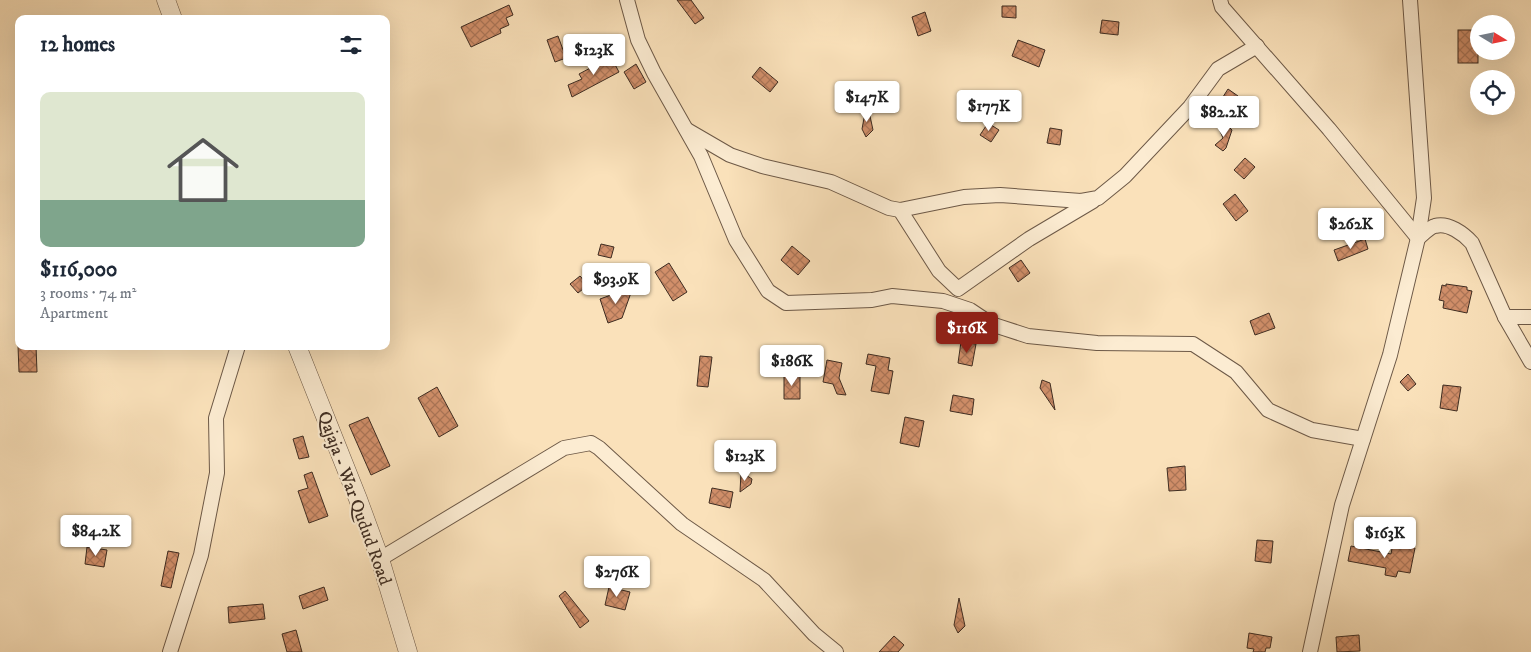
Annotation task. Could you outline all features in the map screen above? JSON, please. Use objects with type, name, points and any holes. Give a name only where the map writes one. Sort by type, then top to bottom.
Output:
[{"type":"street","points":[[166,0],[172,15]]},
{"type":"street","points":[[627,0],[638,40],[654,73],[701,156],[736,240],[768,291],[786,303],[872,300],[892,296],[943,301],[970,310],[991,324],[1028,336],[1097,344],[1193,344],[1236,372],[1268,410],[1312,430],[1363,439]]},
{"type":"street","points":[[1220,0],[1222,7],[1329,129],[1418,238]]},
{"type":"street","points":[[1310,652],[1342,505],[1390,355],[1418,238],[1424,198],[1410,0]]},
{"type":"street","points":[[958,288],[1029,239],[1098,198],[1125,176],[1190,106],[1218,69],[1256,46]]},
{"type":"street","points":[[686,130],[730,155],[762,166],[831,182],[889,208],[900,210],[964,197],[1000,194],[1081,201],[1098,198]]},
{"type":"street","points":[[900,210],[939,271],[958,288],[970,310]]},
{"type":"street","points":[[1418,238],[1435,226],[1444,226],[1465,236],[1472,243],[1505,317],[1531,362]]},
{"type":"street","points":[[1505,317],[1531,317]]},
{"type":"street","points":[[170,652],[201,555],[217,473],[216,418],[237,350]]},
{"type":"street","name":"Qajaja - War Qudud Road","points":[[299,350],[380,559],[408,652]]},
{"type":"street","points":[[380,559],[564,448],[591,443],[599,448],[682,524],[764,580],[814,634],[836,652]]},
{"type":"building","points":[[677,0],[691,0],[704,18],[695,24]]},
{"type":"building","points":[[509,5],[513,15],[506,18],[509,25],[500,29],[501,33],[471,47],[461,27]]},
{"type":"building","points":[[1002,6],[1016,6],[1016,18],[1002,17]]},
{"type":"building","points":[[925,12],[931,31],[918,36],[912,17]]},
{"type":"building","points":[[1102,20],[1119,22],[1118,35],[1100,33]]},
{"type":"building","points":[[1458,30],[1470,30],[1470,60],[1478,60],[1478,63],[1458,63]]},
{"type":"building","points":[[558,36],[566,58],[555,62],[547,40]]},
{"type":"building","points":[[1018,40],[1045,50],[1039,67],[1012,56]]},
{"type":"building","points":[[611,57],[619,72],[572,97],[568,85],[582,79],[579,74]]},
{"type":"building","points":[[636,64],[646,82],[634,89],[624,72]]},
{"type":"building","points":[[760,67],[778,82],[770,92],[752,77]]},
{"type":"building","points":[[1228,89],[1238,96],[1231,107],[1221,100]]},
{"type":"building","points":[[867,102],[873,130],[866,137],[862,129]]},
{"type":"building","points":[[988,123],[999,130],[991,142],[980,135]]},
{"type":"building","points":[[1223,126],[1228,126],[1232,130],[1226,148],[1223,151],[1215,145],[1223,138],[1220,131]]},
{"type":"building","points":[[1050,128],[1062,130],[1060,145],[1047,143]]},
{"type":"building","points":[[1245,158],[1255,167],[1244,179],[1234,170]]},
{"type":"building","points":[[1235,194],[1248,211],[1236,221],[1223,204]]},
{"type":"building","points":[[1365,239],[1368,249],[1338,261],[1334,250]]},
{"type":"building","points":[[601,244],[614,247],[611,258],[598,255]]},
{"type":"building","points":[[792,246],[810,261],[798,275],[781,260]]},
{"type":"building","points":[[1021,260],[1030,273],[1018,282],[1009,268]]},
{"type":"building","points":[[669,263],[687,292],[673,301],[655,272]]},
{"type":"building","points":[[580,276],[588,285],[578,293],[570,284]]},
{"type":"building","points":[[1446,284],[1467,287],[1467,290],[1472,291],[1467,313],[1443,308],[1444,301],[1439,300],[1442,285],[1446,286]]},
{"type":"building","points":[[633,287],[622,318],[608,323],[600,299]]},
{"type":"building","points":[[1269,313],[1275,328],[1255,335],[1250,321]]},
{"type":"building","points":[[947,317],[960,319],[958,330],[945,327]]},
{"type":"building","points":[[961,342],[976,344],[972,366],[958,363]]},
{"type":"building","points":[[18,350],[36,350],[37,372],[19,372]]},
{"type":"building","points":[[868,354],[890,358],[888,370],[893,371],[889,394],[871,391],[876,366],[866,364]]},
{"type":"building","points":[[700,356],[712,357],[708,387],[697,386]]},
{"type":"building","points":[[827,360],[842,363],[839,378],[846,395],[837,394],[833,384],[823,382]]},
{"type":"building","points":[[1408,374],[1416,384],[1408,391],[1400,382]]},
{"type":"building","points":[[784,375],[800,376],[800,399],[784,399]]},
{"type":"building","points":[[1042,380],[1050,383],[1055,410],[1040,388]]},
{"type":"building","points":[[1443,385],[1461,387],[1457,411],[1440,408]]},
{"type":"building","points":[[437,387],[458,426],[439,437],[418,398]]},
{"type":"building","points":[[953,395],[974,399],[972,415],[950,411]]},
{"type":"building","points":[[368,417],[390,466],[371,475],[349,425]]},
{"type":"building","points":[[905,417],[924,421],[919,447],[900,443]]},
{"type":"building","points":[[303,436],[309,457],[299,459],[293,439]]},
{"type":"building","points":[[1185,466],[1186,490],[1169,491],[1167,468]]},
{"type":"building","points":[[312,472],[328,516],[309,523],[298,491],[308,488],[304,475]]},
{"type":"building","points":[[741,472],[752,479],[751,484],[740,492]]},
{"type":"building","points":[[712,488],[733,492],[730,508],[709,503]]},
{"type":"building","points":[[1257,540],[1273,541],[1271,563],[1255,561]]},
{"type":"building","points":[[1393,543],[1415,548],[1410,573],[1398,571],[1396,577],[1385,575],[1386,568],[1348,561],[1351,546],[1391,554]]},
{"type":"building","points":[[87,547],[107,550],[104,567],[85,564]]},
{"type":"building","points":[[168,551],[179,553],[171,588],[161,586]]},
{"type":"building","points":[[324,587],[328,600],[303,609],[299,596]]},
{"type":"building","points":[[609,587],[630,592],[625,610],[605,605]]},
{"type":"building","points":[[565,591],[589,621],[580,628],[559,596]]},
{"type":"building","points":[[959,598],[965,626],[958,633],[954,625]]},
{"type":"building","points":[[263,604],[265,619],[229,623],[228,607]]},
{"type":"building","points":[[296,630],[302,652],[287,652],[282,634]]},
{"type":"building","points":[[1249,633],[1272,637],[1270,648],[1266,648],[1265,652],[1253,652],[1254,649],[1247,648]]},
{"type":"building","points":[[1359,635],[1360,651],[1337,652],[1336,637]]},
{"type":"building","points":[[894,636],[904,645],[898,652],[879,652]]}]
